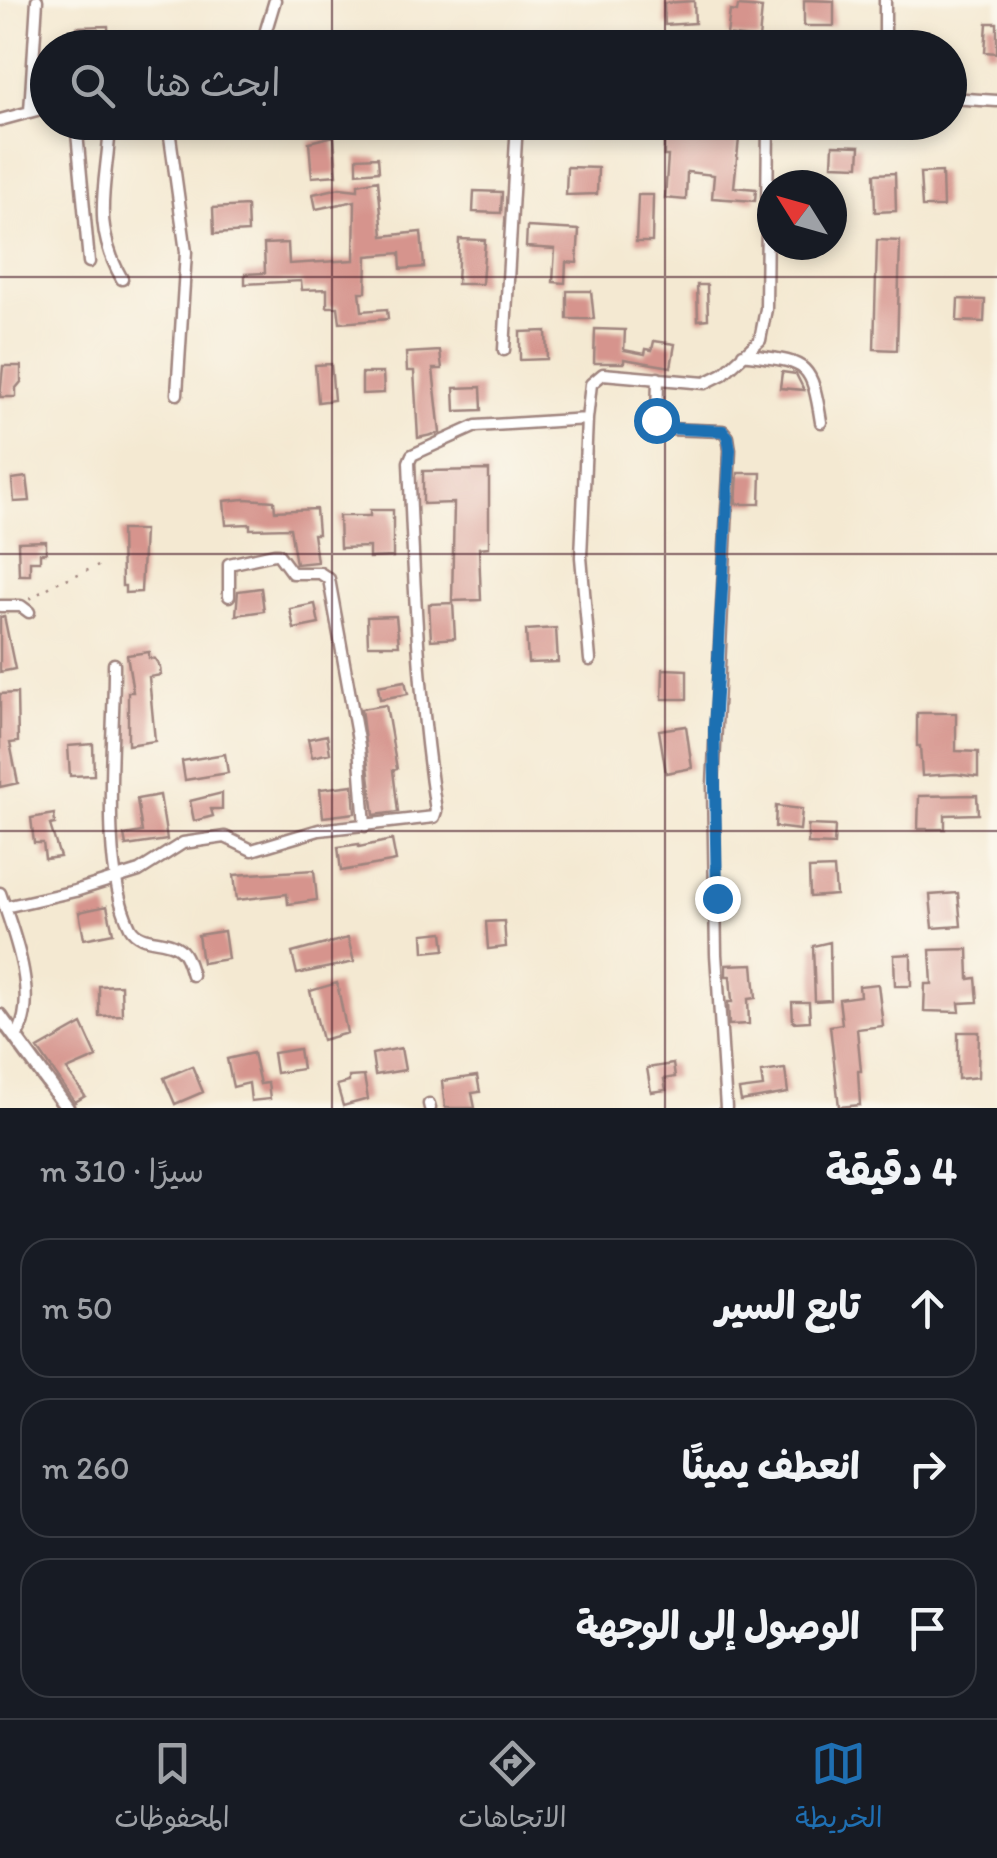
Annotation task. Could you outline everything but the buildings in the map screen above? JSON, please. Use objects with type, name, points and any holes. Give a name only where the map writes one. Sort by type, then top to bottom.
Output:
[{"type":"street","points":[[35,30],[37,0]]},
{"type":"street","points":[[266,30],[276,0]]},
{"type":"street","points":[[885,30],[886,0]]},
{"type":"street","points":[[967,99],[997,101]]},
{"type":"street","points":[[0,120],[30,111]]},
{"type":"street","points":[[78,140],[90,262]]},
{"type":"street","points":[[109,140],[100,203],[110,257],[122,279]]},
{"type":"street","points":[[170,140],[186,252],[177,394]]},
{"type":"street","points":[[504,350],[516,140]]},
{"type":"street","points":[[590,660],[580,557],[590,384],[596,377],[624,373],[705,382],[723,374],[760,340],[766,309],[768,140]]},
{"type":"street","points":[[744,354],[804,367],[814,379],[820,422]]},
{"type":"street","points":[[658,378],[656,420],[665,428],[723,431],[730,450],[713,785],[716,954],[726,1108]]},
{"type":"street","points":[[5,907],[139,871],[182,843],[225,837],[252,850],[319,830],[430,820],[436,811],[416,648],[409,462],[412,456],[476,426],[587,419]]},
{"type":"street","points":[[229,596],[229,564],[274,554],[292,572],[320,573],[328,578],[358,746],[365,826]]},
{"type":"street","points":[[0,606],[25,609]]},
{"type":"street","points":[[114,664],[112,836],[116,878],[131,927],[146,938],[183,951],[192,975]]},
{"type":"street","points":[[0,893],[25,981],[26,1021],[16,1036]]},
{"type":"street","points":[[0,1016],[67,1108]]},
{"type":"path","points":[[25,609],[56,583],[101,565]]},
{"type":"route","points":[[656,420],[665,428],[723,431],[730,450],[714,729],[717,898]]}]
